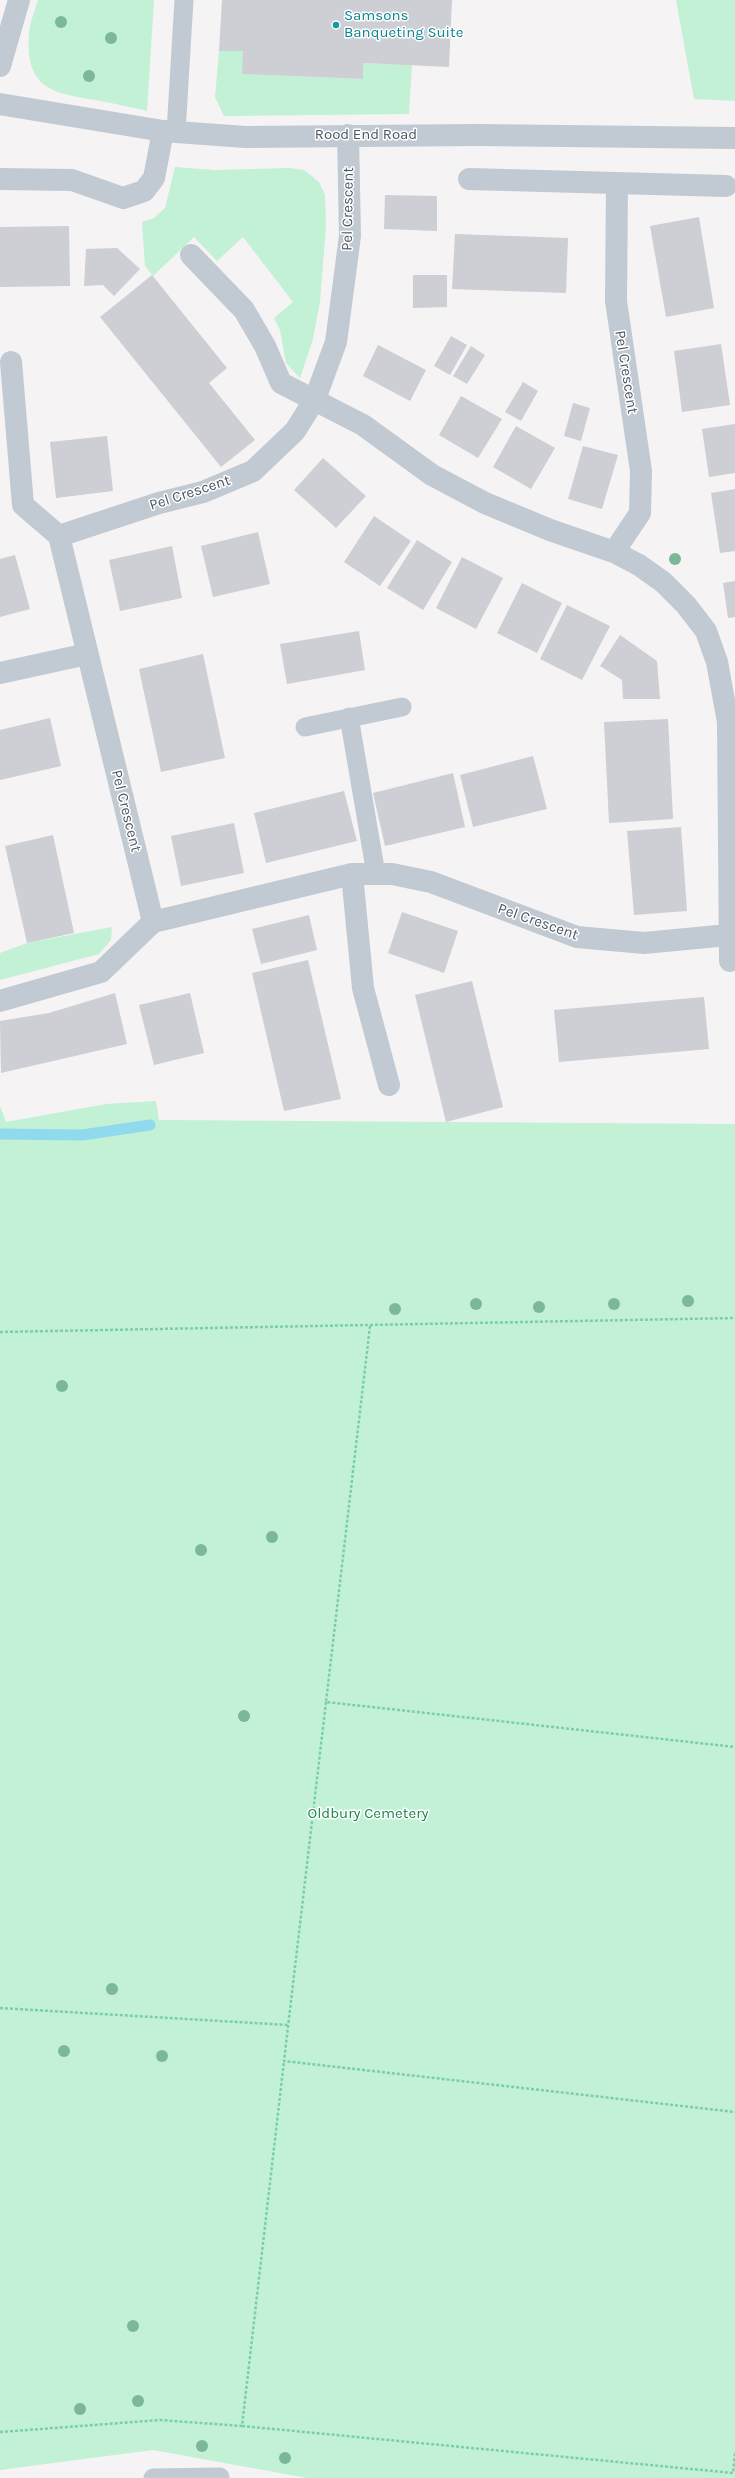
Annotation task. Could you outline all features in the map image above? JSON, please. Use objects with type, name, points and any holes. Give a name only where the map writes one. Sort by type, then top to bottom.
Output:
[{"type":"street","points":[[0,66],[19,0]]},
{"type":"street","name":"Rood End Road","points":[[0,104],[170,131],[245,137],[348,135],[735,138]]},
{"type":"street","points":[[0,179],[72,180],[123,198],[144,191],[154,178],[170,131]]},
{"type":"street","name":"Pel Crescent","points":[[348,135],[350,236],[336,342],[315,399],[295,431],[253,472],[203,492],[159,503],[59,536],[153,922],[352,874],[392,874],[431,882],[577,937],[644,943],[728,935]]},
{"type":"street","points":[[469,180],[726,186]]},
{"type":"street","name":"Pel Crescent","points":[[614,552],[640,513],[641,471],[616,301],[617,183]]},
{"type":"street","points":[[192,255],[244,310],[265,346],[281,383],[315,399],[363,425],[432,475],[486,503],[550,530],[614,552],[644,568],[663,582],[686,605],[706,631],[717,662],[728,722],[728,935],[730,961]]},
{"type":"street","points":[[11,362],[23,505],[59,536]]},
{"type":"street","points":[[0,674],[88,654]]},
{"type":"street","points":[[352,874],[363,988],[390,1085]]},
{"type":"street","points":[[0,1001],[101,972],[153,922]]},
{"type":"lane","points":[[170,131],[184,0]]},
{"type":"lane","points":[[305,727],[402,707]]},
{"type":"lane","points":[[349,717],[376,874]]},
{"type":"lane","points":[[153,2478],[220,2477]]},
{"type":"path","points":[[0,1332],[735,1318]]},
{"type":"path","points":[[242,2426],[370,1326]]},
{"type":"path","points":[[326,1702],[735,1747]]},
{"type":"path","points":[[0,2008],[288,2025]]},
{"type":"path","points":[[284,2061],[735,2112]]},
{"type":"path","points":[[0,2432],[160,2420],[242,2426],[733,2473],[735,2453]]},
{"type":"green space","points":[[38,0],[154,0],[147,111],[65,94],[53,90],[36,76],[31,65],[29,33],[31,20]]},
{"type":"green space","points":[[676,0],[735,0],[735,101],[694,99]]},
{"type":"green space","points":[[219,51],[243,51],[243,74],[362,79],[363,63],[412,65],[409,114],[224,116],[215,97]]},
{"type":"green space","points":[[175,167],[216,170],[289,168],[304,170],[319,182],[325,195],[326,226],[320,302],[313,339],[300,378],[286,363],[280,330],[274,318],[293,302],[243,237],[217,261],[194,237],[153,276],[145,266],[142,222],[154,218],[165,208]]},
{"type":"green space","points":[[112,927],[111,940],[99,954],[0,980],[0,953],[27,943]]},
{"type":"green space","name":"Oldbury Cemetery","points":[[156,1101],[159,1120],[735,1124],[735,2478],[307,2478],[153,2450],[0,2470],[0,1106],[6,1122],[106,1104]]},
{"type":"building","name":"Samsons Banqueting Suite","points":[[222,0],[452,0],[449,67],[363,63],[363,79],[242,74],[243,51],[219,51]]},
{"type":"building","points":[[385,195],[437,196],[437,231],[384,229]]},
{"type":"building","points":[[699,217],[714,308],[666,317],[650,226]]},
{"type":"building","points":[[69,226],[70,286],[0,287],[0,227]]},
{"type":"building","points":[[455,234],[568,238],[566,293],[452,289]]},
{"type":"building","points":[[117,248],[140,269],[114,296],[103,285],[84,286],[86,249]]},
{"type":"building","points":[[152,275],[227,368],[209,383],[255,440],[221,467],[100,317]]},
{"type":"building","points":[[413,275],[447,275],[447,307],[413,308]]},
{"type":"building","points":[[451,336],[467,345],[450,375],[434,366]]},
{"type":"building","points":[[721,344],[730,405],[682,412],[674,351]]},
{"type":"building","points":[[378,345],[426,370],[410,401],[363,376]]},
{"type":"building","points":[[471,346],[485,355],[467,384],[453,376]]},
{"type":"building","points":[[523,382],[538,391],[521,421],[505,412]]},
{"type":"building","points":[[461,396],[502,419],[478,458],[439,435]]},
{"type":"building","points":[[573,403],[590,408],[581,441],[564,436]]},
{"type":"building","points":[[735,424],[735,473],[709,477],[702,429]]},
{"type":"building","points":[[516,426],[555,448],[531,489],[493,467]]},
{"type":"building","points":[[107,436],[113,491],[56,498],[50,442]]},
{"type":"building","points":[[583,446],[618,455],[602,509],[568,499]]},
{"type":"building","points":[[323,458],[366,496],[336,528],[294,490]]},
{"type":"building","points":[[735,489],[735,551],[720,553],[711,493]]},
{"type":"building","points":[[374,516],[411,541],[380,586],[344,562]]},
{"type":"building","points":[[258,532],[270,584],[213,597],[201,546]]},
{"type":"building","points":[[417,540],[452,562],[423,610],[387,588]]},
{"type":"building","points":[[172,546],[182,598],[120,611],[109,560]]},
{"type":"building","points":[[15,555],[30,609],[0,617],[0,559]]},
{"type":"building","points":[[462,557],[503,578],[476,629],[436,608]]},
{"type":"building","points":[[735,581],[735,617],[728,618],[723,583]]},
{"type":"building","points":[[522,583],[562,603],[537,653],[497,633]]},
{"type":"building","points":[[567,605],[610,626],[582,680],[540,659]]},
{"type":"building","points":[[359,631],[365,670],[287,684],[280,644]]},
{"type":"building","points":[[620,635],[657,661],[660,699],[623,699],[622,680],[600,666]]},
{"type":"building","points":[[203,654],[225,758],[161,772],[139,669]]},
{"type":"building","points":[[50,718],[61,766],[0,780],[0,730]]},
{"type":"building","points":[[668,719],[673,819],[609,823],[604,722]]},
{"type":"building","points":[[533,756],[547,809],[473,827],[460,775]]},
{"type":"building","points":[[453,773],[465,827],[385,846],[373,793]]},
{"type":"building","points":[[344,791],[357,841],[266,863],[254,813]]},
{"type":"building","points":[[234,823],[244,873],[181,886],[171,836]]},
{"type":"building","points":[[681,827],[687,911],[634,915],[627,831]]},
{"type":"building","points":[[53,835],[74,933],[27,943],[5,846]]},
{"type":"building","points":[[402,912],[458,931],[444,973],[388,953]]},
{"type":"building","points":[[309,915],[317,950],[261,964],[252,929]]},
{"type":"building","points":[[308,960],[341,1099],[284,1111],[252,973]]},
{"type":"building","points":[[472,981],[503,1107],[446,1122],[415,995]]},
{"type":"building","points":[[115,993],[127,1044],[1,1073],[0,1021],[49,1013]]},
{"type":"building","points":[[190,993],[204,1053],[154,1065],[139,1005]]},
{"type":"building","points":[[704,997],[709,1049],[559,1062],[554,1010]]},
{"type":"waterway","points":[[0,1134],[82,1135],[150,1125]]},
{"type":"place","name":"Samsons Banqueting Suite","points":[[336,25]]}]
